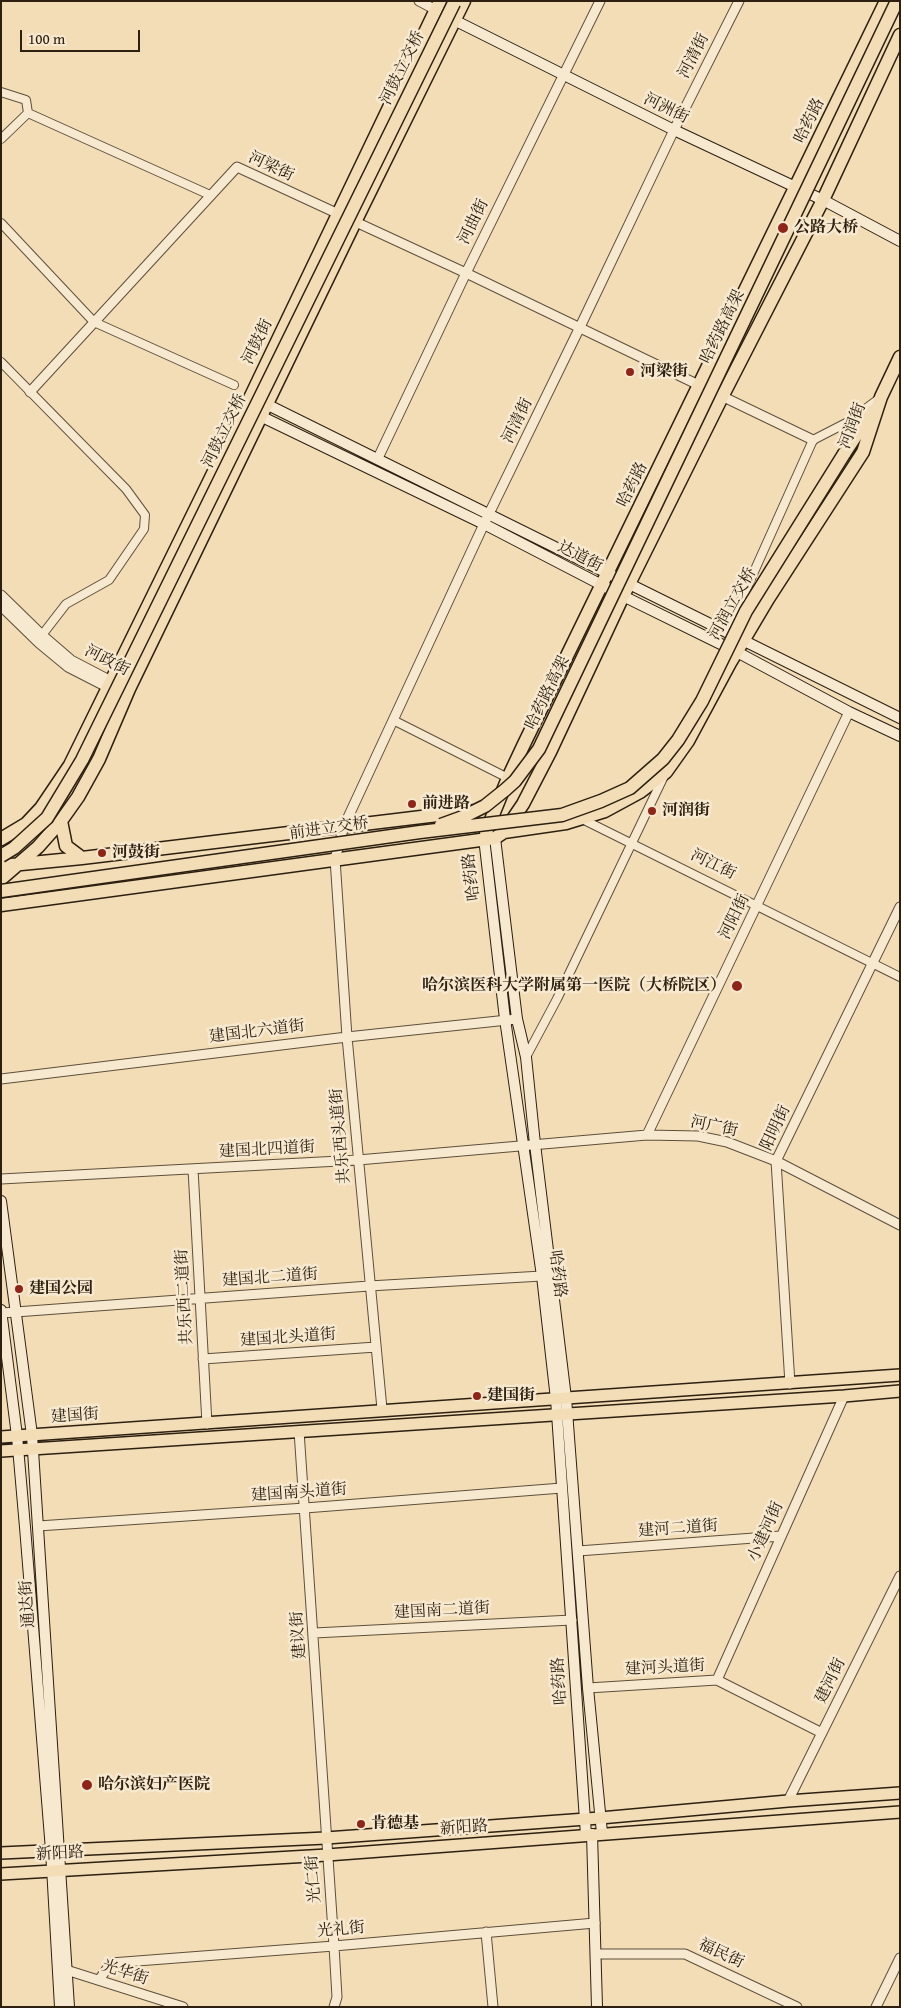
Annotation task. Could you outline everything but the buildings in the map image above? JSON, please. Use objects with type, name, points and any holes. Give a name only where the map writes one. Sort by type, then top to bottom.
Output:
[{"type":"highway","name":"哈药路","points":[[494,836],[497,807],[508,778],[609,574],[886,1]]},
{"type":"highway","name":"哈药路高架","points":[[420,832],[463,817],[485,806],[515,781],[539,749],[897,1]]},
{"type":"highway","points":[[1,879],[38,847],[60,821],[78,797],[99,759],[129,689],[454,20],[457,2]]},
{"type":"highway","name":"河鼓立交桥","points":[[1,856],[14,848],[47,818],[82,760],[457,2]]},
{"type":"highway","name":"河鼓街","points":[[1,839],[26,824],[46,801],[70,765],[108,684],[251,396],[438,6]]},
{"type":"highway","points":[[494,836],[523,804],[550,752],[623,596],[823,200],[900,35]]},
{"type":"highway","name":"河润街","points":[[582,819],[617,806],[666,772],[688,741],[744,640],[807,537],[863,452],[881,397],[900,357]]},
{"type":"highway","name":"河润立交桥","points":[[651,770],[663,759],[702,701],[746,611],[881,397]]},
{"type":"highway","name":"前进立交桥","points":[[1,891],[420,832],[562,815],[630,788],[651,770]]},
{"type":"highway","points":[[1,866],[82,858],[523,804]]},
{"type":"highway","points":[[1,905],[494,836],[582,819]]},
{"type":"highway","points":[[60,821],[66,846],[82,858]]},
{"type":"main road","name":"河洲街","points":[[438,6],[454,20],[674,130],[823,200],[900,242]]},
{"type":"main road","name":"达道街","points":[[251,396],[900,718]]},
{"type":"main road","name":"达道街","points":[[244,408],[484,524],[602,586],[737,652],[849,712],[900,736]]},
{"type":"main road","name":"哈药路","points":[[494,836],[517,1019],[526,1057],[562,1414],[578,1551],[600,1818],[594,1834],[598,2007]]},
{"type":"main road","name":"哈药路","points":[[494,836],[505,1020],[561,1398]]},
{"type":"main road","name":"通达街","points":[[1,1201],[32,1435],[62,1969],[60,2007]]},
{"type":"main road","name":"通达街","points":[[1,1311],[17,1436],[55,1849]]},
{"type":"main road","name":"建国街","points":[[1,1437],[207,1424],[382,1409],[790,1384],[900,1375]]},
{"type":"main road","name":"建国街","points":[[1,1451],[900,1391]]},
{"type":"main road","name":"哈药路","points":[[562,1414],[562,1488],[586,1818],[594,1834]]},
{"type":"main road","name":"新阳路","points":[[1,1853],[55,1849],[326,1838],[600,1818],[788,1801],[900,1794]]},
{"type":"main road","name":"新阳路","points":[[1,1874],[327,1855],[900,1812]]},
{"type":"main road","name":"通达街","points":[[62,1969],[69,2007]]},
{"type":"street","name":"河洲街","points":[[419,1],[438,6]]},
{"type":"street","name":"河曲街","points":[[378,458],[466,273],[600,1]]},
{"type":"street","name":"河清街","points":[[335,859],[344,826],[484,524],[674,130],[739,1]]},
{"type":"street","points":[[1,92],[26,100],[28,113]]},
{"type":"street","points":[[1,139],[28,113]]},
{"type":"street","points":[[28,113],[210,196]]},
{"type":"street","name":"河梁街","points":[[30,392],[237,167],[580,327],[812,440]]},
{"type":"street","points":[[1,223],[94,322],[234,385]]},
{"type":"street","points":[[1,362],[126,489],[145,515],[144,529],[109,580],[66,604],[42,635]]},
{"type":"street","name":"河润街","points":[[727,632],[812,440],[848,422],[881,397]]},
{"type":"street","name":"河政街","points":[[1,595],[71,660],[108,684]]},
{"type":"street","name":"河政街","points":[[1,606],[39,643],[68,667],[108,684],[129,689]]},
{"type":"street","name":"河阳街","points":[[647,1135],[849,712]]},
{"type":"street","points":[[393,720],[508,778]]},
{"type":"street","name":"河润街","points":[[526,1057],[557,999],[666,772]]},
{"type":"street","name":"河江街","points":[[582,819],[758,905],[900,978]]},
{"type":"street","name":"共乐西头道街","points":[[335,859],[347,1037],[382,1409]]},
{"type":"street","name":"阳明街","points":[[790,1384],[776,1161],[900,907]]},
{"type":"street","name":"建国北六道街","points":[[1,1079],[347,1037],[517,1019]]},
{"type":"street","name":"河广街","points":[[535,1144],[647,1135],[698,1136],[727,1142],[776,1161],[900,1225]]},
{"type":"street","name":"建国北四道街","points":[[1,1179],[358,1160],[535,1144]]},
{"type":"street","name":"共乐西二道街","points":[[193,1169],[207,1424]]},
{"type":"street","name":"建国北二道街","points":[[1,1311],[16,1312],[369,1286],[542,1276]]},
{"type":"street","name":"建国北头道街","points":[[203,1359],[376,1347]]},
{"type":"street","name":"小建河街","points":[[718,1680],[844,1396]]},
{"type":"street","name":"建议街","points":[[299,1432],[314,1633],[326,1838]]},
{"type":"street","name":"建国南头道街","points":[[38,1526],[562,1488]]},
{"type":"street","name":"建河二道街","points":[[578,1551],[781,1536]]},
{"type":"street","name":"建河街","points":[[788,1801],[900,1576]]},
{"type":"street","name":"建国南二道街","points":[[314,1633],[572,1620]]},
{"type":"street","name":"建河头道街","points":[[588,1688],[718,1680],[822,1733]]},
{"type":"street","name":"光仁街","points":[[326,1838],[337,1997],[334,2007]]},
{"type":"street","name":"光礼街","points":[[99,1980],[110,1962],[334,1946],[595,1923]]},
{"type":"street","points":[[486,1932],[494,2007]]},
{"type":"street","name":"福民街","points":[[596,1954],[685,1954],[797,2007]]},
{"type":"street","points":[[876,2007],[900,1958]]},
{"type":"street","name":"光华街","points":[[62,1969],[183,2007]]},
{"type":"place","name":"公路大桥","points":[[783,228]]},
{"type":"place","name":"河梁街","points":[[630,372]]},
{"type":"place","name":"前进路","points":[[412,804]]},
{"type":"place","name":"河润街","points":[[652,811]]},
{"type":"place","name":"河鼓街","points":[[102,853]]},
{"type":"place","name":"哈尔滨医科大学附属第一医院（大桥院区）","points":[[737,986]]},
{"type":"place","name":"建国公园","points":[[19,1289]]},
{"type":"place","name":"建国街","points":[[477,1396]]},
{"type":"place","name":"哈尔滨妇产医院","points":[[87,1785]]},
{"type":"place","name":"肯德基","points":[[361,1824]]}]
